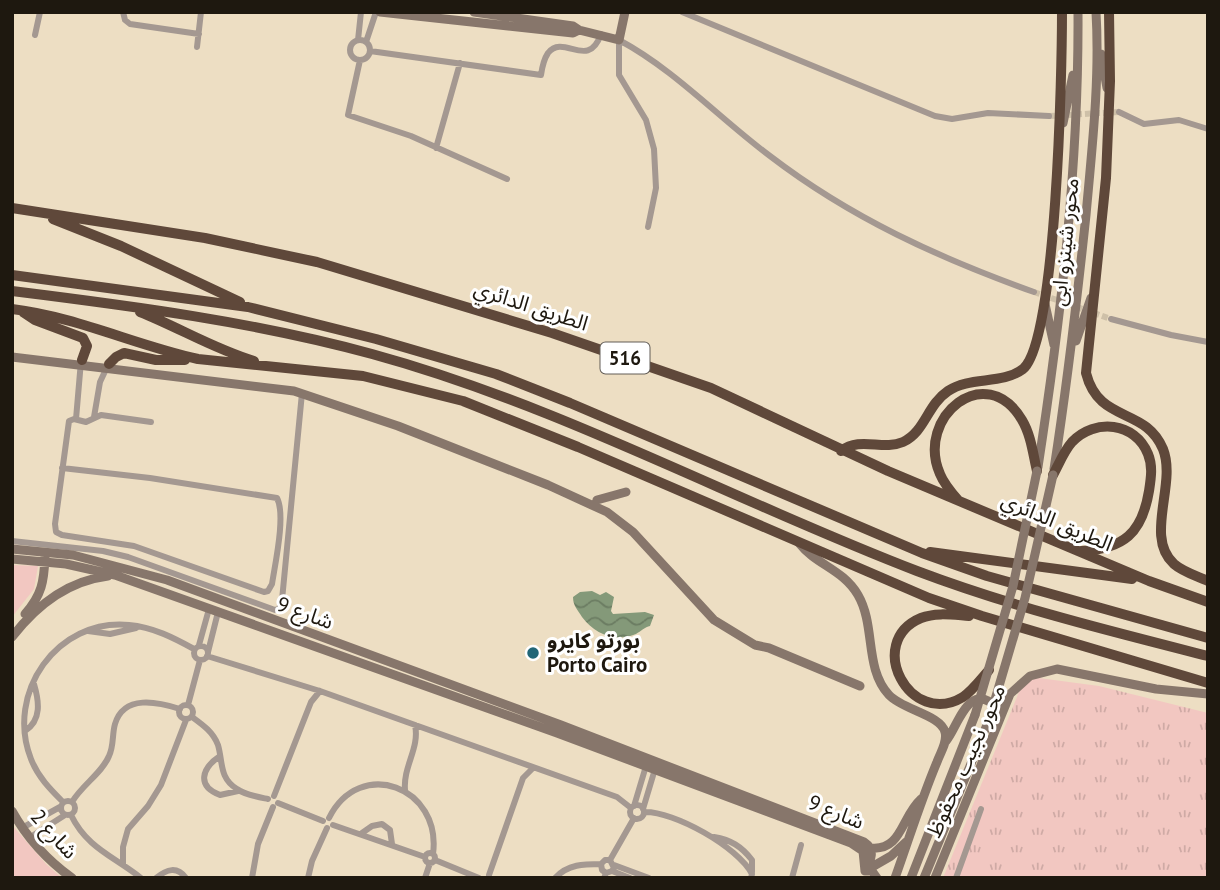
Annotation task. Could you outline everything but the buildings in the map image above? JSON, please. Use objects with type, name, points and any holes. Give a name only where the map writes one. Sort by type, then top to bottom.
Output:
[{"type":"highway","points":[[841,451],[859,443],[891,446],[903,442],[918,431],[931,407],[949,390],[964,383],[1007,376],[1021,370],[1032,358],[1045,303],[1061,133],[1062,12]]},
{"type":"highway","points":[[1109,12],[1106,178],[1086,364],[1088,382],[1104,405],[1142,422],[1157,438],[1166,458],[1167,469],[1161,529],[1163,548],[1176,566],[1208,581]]},
{"type":"highway","name":"الطريق الدائري","points":[[12,208],[205,238],[317,262],[472,306],[711,388],[841,451],[1076,551],[1208,602]]},
{"type":"highway","name":"516","points":[[32,211],[121,246],[248,307]]},
{"type":"highway","name":"516","points":[[12,275],[248,307],[376,338],[505,378],[570,403],[922,553],[987,576],[1208,638]]},
{"type":"highway","points":[[12,290],[222,320],[373,354],[563,419],[928,575],[1042,614],[1208,656]]},
{"type":"highway","points":[[118,304],[230,352],[274,367]]},
{"type":"highway","points":[[17,309],[67,319],[174,354],[198,359],[363,376],[463,401],[578,446],[918,593],[982,616],[1208,682]]},
{"type":"highway","points":[[17,309],[35,320],[83,338],[87,346],[81,363]]},
{"type":"highway","points":[[107,366],[124,353],[163,360],[198,359]]},
{"type":"highway","points":[[959,501],[945,484],[937,466],[935,446],[939,426],[946,414],[962,399],[983,394],[1004,400],[1016,411],[1025,425],[1037,471]]},
{"type":"highway","points":[[1053,475],[1073,441],[1093,428],[1117,427],[1134,435],[1149,455],[1152,474],[1146,509],[1131,534],[1120,543],[1107,548],[1076,551]]},
{"type":"highway","points":[[922,553],[942,552],[1149,581]]},
{"type":"highway","points":[[982,616],[940,615],[915,621],[898,641],[894,653],[896,667],[900,680],[909,691],[920,699],[933,703],[954,701],[971,690],[991,668]]},
{"type":"street","points":[[35,35],[40,12]]},
{"type":"street","points":[[123,12],[125,20],[132,24],[199,34]]},
{"type":"street","points":[[197,47],[201,12]]},
{"type":"street","points":[[361,12],[362,41],[370,51],[541,75],[546,57],[552,50],[561,47],[591,50],[596,47],[601,34]]},
{"type":"street","points":[[362,41],[378,12],[573,33],[579,30]]},
{"type":"street","points":[[474,12],[573,26],[618,40],[660,65],[771,157],[838,203],[931,253],[1034,292]]},
{"type":"street","points":[[625,12],[618,40],[618,75],[643,114],[654,149],[656,188],[648,227]]},
{"type":"street","points":[[682,12],[935,117],[948,119],[988,113],[1049,116]]},
{"type":"street","name":"محور شينزو ابى","points":[[911,878],[991,668],[1013,586],[1037,471],[1055,354],[1075,153],[1078,12]]},
{"type":"street","name":"محور شينزو ابى","points":[[924,878],[989,720],[1031,578],[1053,475],[1071,356],[1092,152],[1096,12]]},
{"type":"street","points":[[1097,35],[1109,104]]},
{"type":"street","points":[[360,60],[353,56],[351,49],[354,42],[362,41]]},
{"type":"street","points":[[360,60],[368,56],[370,51]]},
{"type":"street","points":[[1061,133],[1078,53]]},
{"type":"street","points":[[360,60],[348,115],[403,133],[507,179]]},
{"type":"street","points":[[436,148],[460,63]]},
{"type":"street","points":[[1119,112],[1144,124],[1179,120],[1208,129]]},
{"type":"street","points":[[1071,356],[1095,287]]},
{"type":"street","points":[[1045,303],[1055,354]]},
{"type":"street","points":[[1111,319],[1208,342]]},
{"type":"street","points":[[12,352],[81,363]]},
{"type":"street","points":[[12,357],[107,366],[302,393],[389,422],[600,508],[621,521],[639,538],[708,615],[736,631]]},
{"type":"street","points":[[76,419],[81,363]]},
{"type":"street","points":[[94,417],[100,382],[107,366]]},
{"type":"street","points":[[12,541],[103,551],[128,557],[275,610],[279,608],[282,600],[302,393]]},
{"type":"street","points":[[62,468],[150,478],[277,498],[281,509],[271,588],[264,592],[134,546],[59,534],[55,524],[62,468],[69,422],[71,419],[86,422],[101,415],[151,422]]},
{"type":"street","points":[[548,485],[561,486],[597,500],[618,513],[637,529],[710,609],[755,645],[769,648],[860,686]]},
{"type":"street","points":[[597,500],[626,492]]},
{"type":"street","name":"محور نجيب محفوظ","points":[[798,541],[810,555],[840,573],[858,595],[870,627],[875,669],[884,688],[903,706],[940,722],[945,732],[945,742],[922,797],[895,878]]},
{"type":"street","name":"شارع 9","points":[[12,549],[115,575],[214,610],[280,628],[426,677],[856,838],[871,848],[871,858],[863,874]]},
{"type":"street","points":[[12,628],[39,596],[44,579],[45,556]]},
{"type":"street","name":"شارع 9","points":[[12,559],[45,556],[106,562],[167,580],[421,686],[559,729],[650,768],[856,845],[863,851],[863,874]]},
{"type":"street","points":[[12,637],[35,611],[56,596],[84,581],[115,575]]},
{"type":"street","points":[[164,592],[167,580]]},
{"type":"street","points":[[200,660],[193,655],[214,610]]},
{"type":"street","points":[[22,828],[61,804],[72,802],[86,782],[100,770],[110,755],[116,723],[125,709],[142,702],[155,702],[180,709],[188,705],[200,660],[208,654],[214,610]]},
{"type":"street","points":[[141,878],[84,837],[35,769],[27,745],[28,697],[52,651],[87,630],[108,625],[140,626],[197,647],[205,647],[208,654],[310,687],[617,797],[633,807],[660,814],[713,837],[726,839],[740,847],[752,860],[751,876]]},
{"type":"street","name":"محور نجيب محفوظ","points":[[935,878],[1010,694],[1019,684],[1036,673],[1063,669],[1156,689],[1208,694]]},
{"type":"street","points":[[421,686],[426,677]]},
{"type":"street","points":[[26,731],[35,723],[37,716],[38,698],[34,684]]},
{"type":"street","points":[[310,687],[311,702]]},
{"type":"street","points":[[252,878],[258,845],[273,801],[311,702],[320,691]]},
{"type":"street","points":[[945,742],[961,712],[974,702],[983,700],[992,703],[1002,717]]},
{"type":"street","points":[[123,864],[123,847],[128,828],[148,806],[161,785],[193,710],[188,705]]},
{"type":"street","points":[[180,709],[180,715],[212,734],[218,744],[226,778],[238,791],[273,801],[425,857],[428,853],[433,859],[480,878],[484,874],[490,876],[523,778],[533,768]]},
{"type":"street","points":[[405,790],[405,776],[417,739],[415,725]]},
{"type":"street","points":[[417,739],[429,730]]},
{"type":"street","points":[[220,756],[210,762],[205,770],[205,785],[220,796],[238,791]]},
{"type":"street","points":[[520,764],[523,778]]},
{"type":"street","points":[[634,818],[630,814],[650,768]]},
{"type":"street","points":[[634,818],[642,817],[650,768]]},
{"type":"street","points":[[393,787],[405,776]]},
{"type":"street","points":[[308,878],[312,861],[335,806],[352,792],[375,784],[405,790],[419,802],[430,820],[435,841],[433,859],[425,878]]},
{"type":"street","points":[[871,848],[886,848],[893,842],[906,815],[922,797]]},
{"type":"street","points":[[29,838],[68,815],[75,809],[72,802]]},
{"type":"street","points":[[956,878],[981,809]]},
{"type":"street","name":"شارع 2","points":[[12,811],[29,838],[72,878]]},
{"type":"street","points":[[609,870],[634,818]]},
{"type":"street","points":[[362,834],[372,826],[382,824],[390,830],[392,844]]},
{"type":"street","points":[[863,874],[895,853],[911,836]]},
{"type":"street","points":[[792,878],[801,845]]},
{"type":"street","points":[[111,857],[123,847]]},
{"type":"street","points":[[555,878],[567,868],[601,864],[605,860],[609,870],[630,878]]},
{"type":"street","points":[[156,878],[174,869],[186,878]]},
{"type":"street","points":[[609,870],[649,878]]},
{"type":"street","points":[[863,874],[873,872],[877,878]]},
{"type":"green space","points":[[12,565],[38,566],[34,589],[12,617]]},
{"type":"green space","points":[[1039,678],[1099,686],[1208,713],[1208,878],[943,878],[1019,692],[1030,680]]},
{"type":"green space","points":[[12,825],[46,864],[62,878],[12,878]]},
{"type":"water","points":[[592,591],[600,595],[606,592],[614,597],[611,611],[613,614],[645,612],[654,615],[650,626],[621,638],[599,632],[582,617],[573,600],[580,592]]},
{"type":"tunnel","points":[[1049,116],[1119,112]]},
{"type":"tunnel","points":[[1034,292],[1111,319]]},
{"type":"place","name":"بورتو كايرو Porto Cairo","points":[[533,653]]}]
